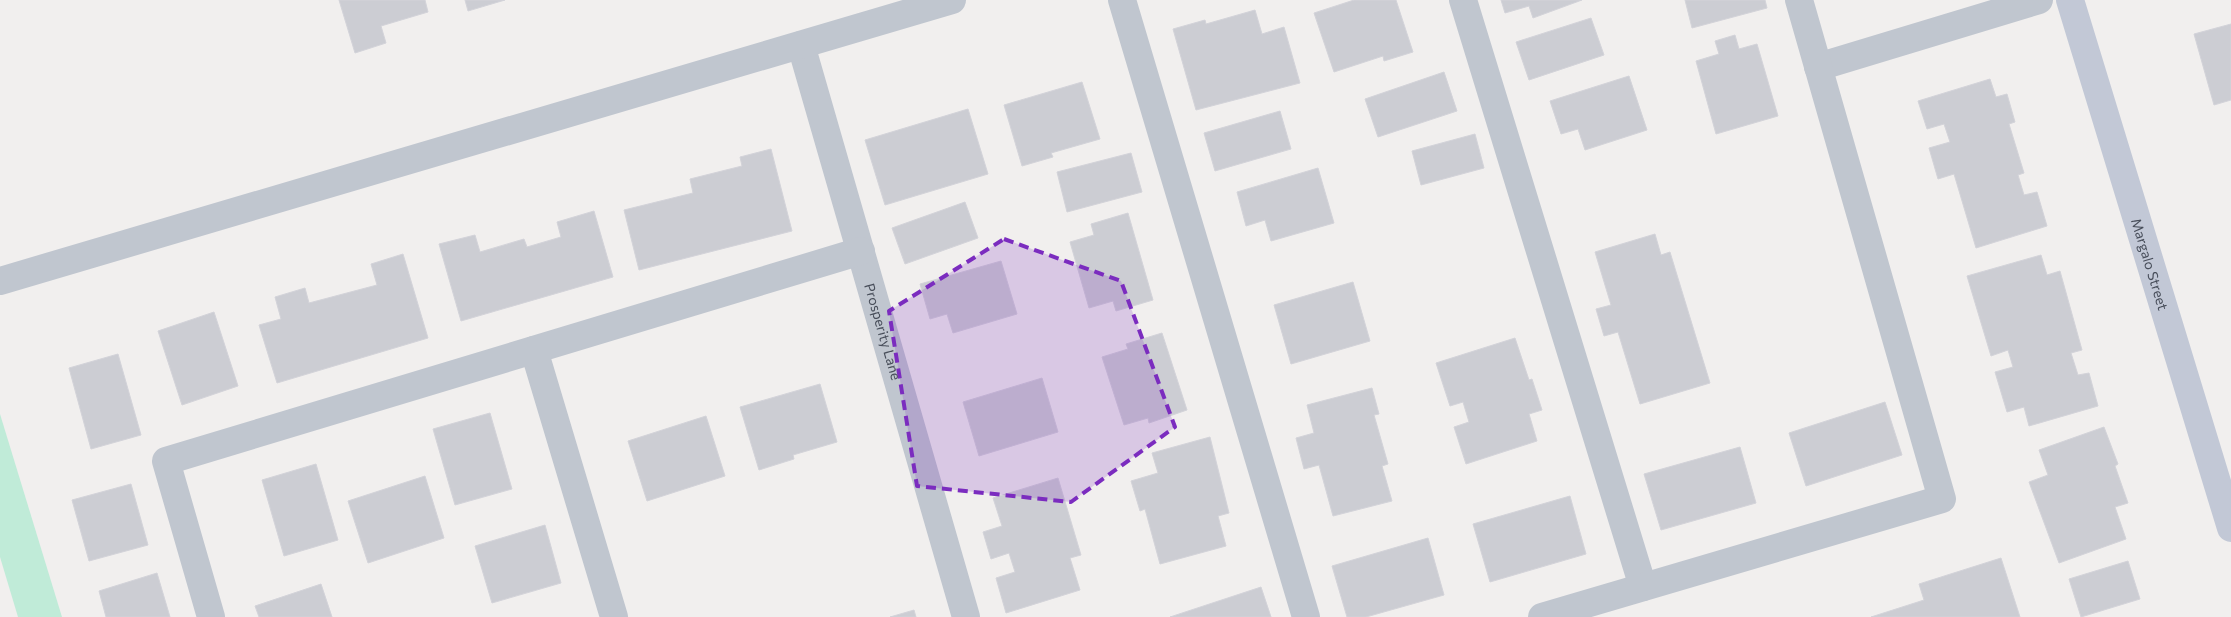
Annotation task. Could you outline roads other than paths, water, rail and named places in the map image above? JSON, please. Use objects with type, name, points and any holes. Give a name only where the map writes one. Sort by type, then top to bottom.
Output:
[{"type":"street","points":[[0,281],[952,0]]},
{"type":"street","points":[[1122,0],[1306,617]]},
{"type":"street","points":[[1463,0],[1642,587]]},
{"type":"street","points":[[1542,617],[1942,499],[1799,0]]},
{"type":"street","points":[[1818,67],[2039,0]]},
{"type":"street","name":"Margalo Street","points":[[2070,0],[2231,528]]},
{"type":"street","name":"Prosperity Lane","points":[[801,45],[966,617]]},
{"type":"street","points":[[211,617],[166,461],[861,251]]},
{"type":"street","points":[[534,350],[614,617]]}]
